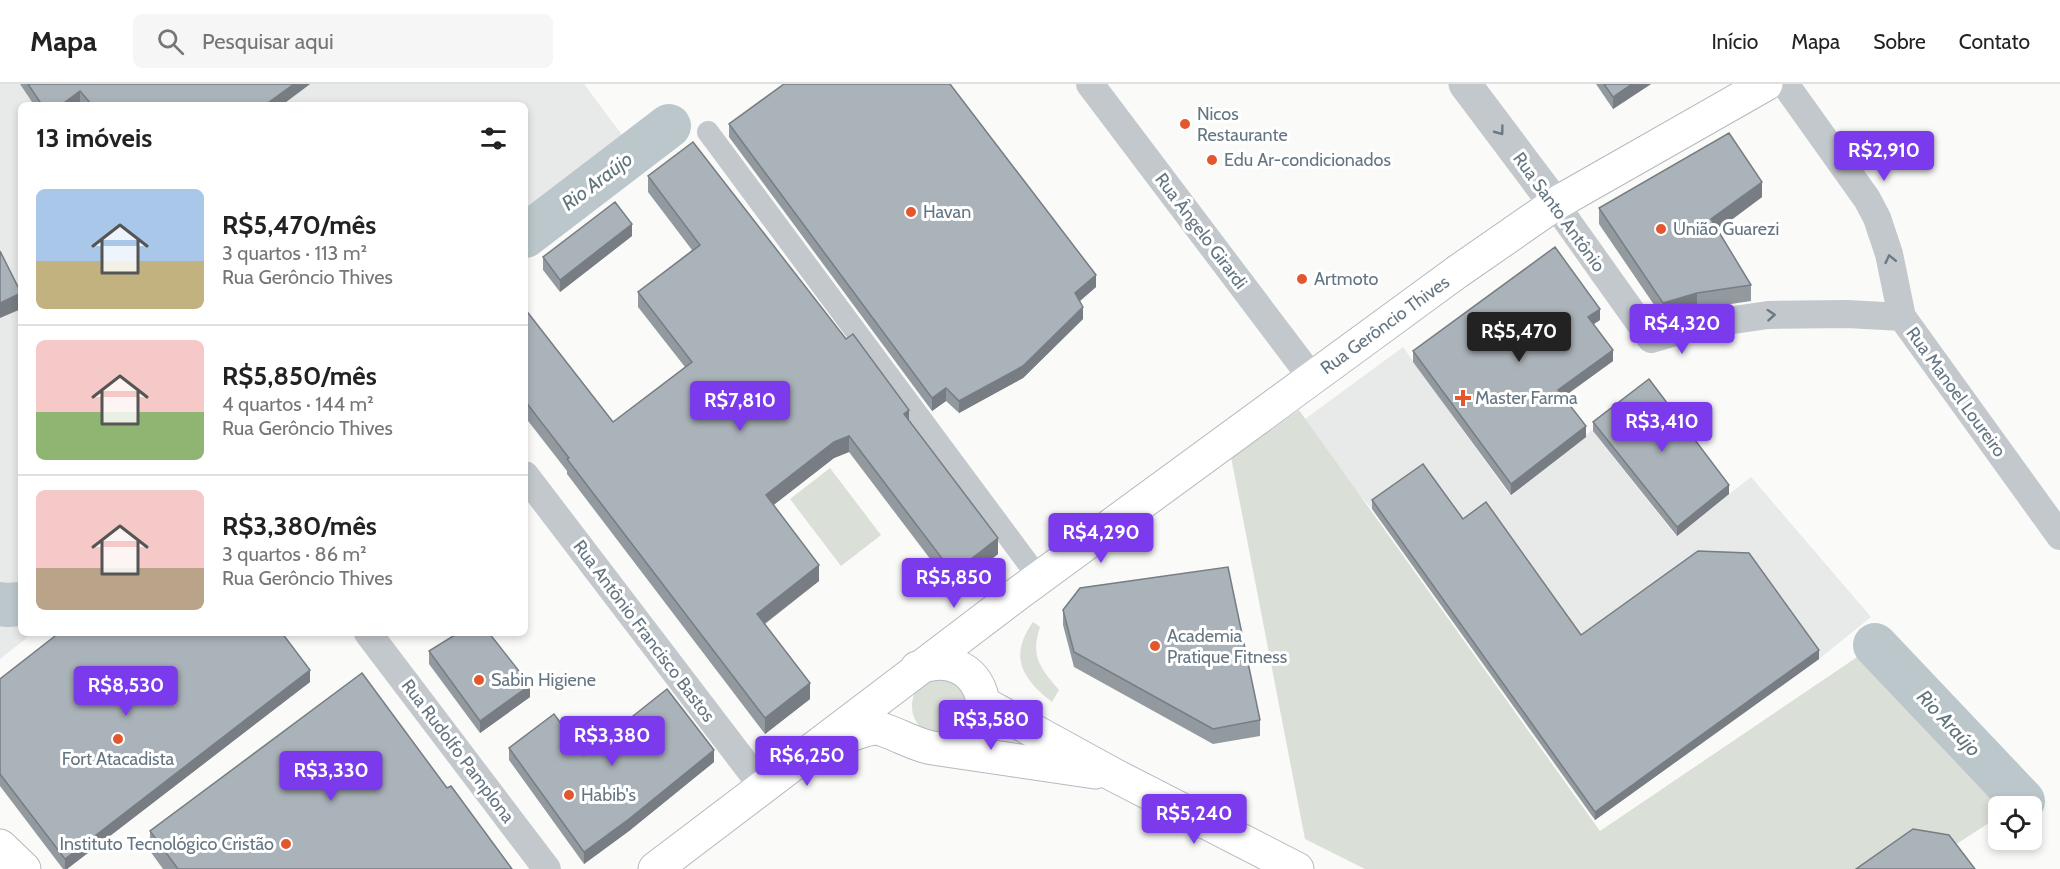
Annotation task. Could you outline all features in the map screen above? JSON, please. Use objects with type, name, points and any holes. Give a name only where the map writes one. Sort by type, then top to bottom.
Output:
[{"type":"main road","name":"Rua Gerôncio Thives","points":[[1029,585],[1554,204],[1766,84]]},
{"type":"main road","points":[[655,869],[1029,585]]},
{"type":"main road","points":[[1029,585],[982,637],[972,656],[978,689],[982,717],[975,730],[964,741],[953,747],[927,745],[907,734],[897,713],[897,702],[899,691],[912,673],[931,663],[946,663],[960,667],[978,689],[1114,775],[1297,869]]},
{"type":"main road","points":[[820,745],[876,728],[927,745],[1114,775]]},
{"type":"main road","points":[[0,846],[24,869]]},
{"type":"street","name":"Rua Ângelo Girardi","points":[[1090,84],[1312,378]]},
{"type":"street","name":"Rua Santo Antônio","points":[[1465,84],[1651,339],[1699,325],[1768,315],[1847,314],[1902,317]]},
{"type":"street","name":"Rua Manoel Loureiro","points":[[1785,84],[1867,199],[1877,218],[1889,254],[1902,317],[2060,536]]},
{"type":"street","points":[[708,132],[1029,585]]},
{"type":"street","name":"Rua Antônio Francisco Bastos","points":[[528,479],[764,787]]},
{"type":"street","name":"Rua Rudolfo Pamplona","points":[[370,636],[547,869]]},
{"type":"shaded area","points":[[0,84],[584,84],[634,151],[528,237],[528,102],[18,102],[18,636],[29,636],[0,659]]},
{"type":"shaded area","points":[[1403,347],[1508,493],[1512,495],[1592,430],[1676,536],[1751,477],[1871,617],[1819,659],[1595,820],[1305,419]]},
{"type":"shaded area","points":[[1299,410],[1600,831],[1875,645],[2018,796],[1988,796],[1988,824],[1918,869],[1365,869],[1305,839],[1231,457]]},
{"type":"shaded area","points":[[830,468],[881,535],[841,566],[790,499]]},
{"type":"shaded area","points":[[1033,622],[1040,627],[1036,646],[1039,661],[1059,690],[1052,702],[1033,684],[1022,666],[1021,645]]},
{"type":"shaded area","points":[[939,677],[962,687],[967,702],[964,719],[947,733],[934,733],[922,728],[914,718],[912,706],[917,689],[924,683]]},
{"type":"building","points":[[28,84],[294,84],[269,102],[89,102],[80,91],[65,102],[40,102]]},
{"type":"building","name":"Havan","points":[[784,84],[950,84],[1096,275],[1075,293],[1083,307],[1023,366],[959,401],[946,388],[932,398],[729,124]]},
{"type":"building","points":[[1604,84],[1632,84],[1613,97]]},
{"type":"building","name":"União Guarezi","points":[[1729,133],[1762,182],[1711,219],[1751,285],[1697,293],[1663,303],[1599,208]]},
{"type":"building","points":[[693,142],[846,339],[853,334],[909,410],[904,414],[998,538],[953,573],[849,436],[834,442],[808,462],[766,495],[819,565],[757,614],[810,683],[765,718],[528,405],[528,313],[613,422],[692,362],[638,292],[700,245],[648,176]]},
{"type":"building","points":[[615,202],[632,224],[560,280],[543,257]]},
{"type":"building","points":[[1555,247],[1600,309],[1588,317],[1613,350],[1558,390],[1586,426],[1511,484],[1413,351]]},
{"type":"building","points":[[0,251],[18,287],[18,294],[0,303]]},
{"type":"building","points":[[1649,379],[1729,485],[1677,527],[1593,422]]},
{"type":"building","points":[[1423,464],[1463,519],[1486,502],[1581,635],[1698,551],[1749,553],[1819,650],[1595,812],[1372,500]]},
{"type":"building","name":"Academia Pratique Fitness","points":[[1228,567],[1260,720],[1213,729],[1074,652],[1063,610],[1080,588]]},
{"type":"building","name":"Fort Atacadista","points":[[55,636],[284,636],[310,670],[65,859],[0,774],[0,679]]},
{"type":"building","name":"Sabin Higiene","points":[[453,636],[491,636],[530,685],[480,721],[429,651]]},
{"type":"building","points":[[362,673],[447,788],[451,786],[512,869],[178,869],[150,831]]},
{"type":"building","points":[[667,689],[714,750],[629,819],[584,852],[509,748],[554,714],[584,755]]},
{"type":"building","points":[[1913,829],[1949,835],[1975,869],[1856,869]]},
{"type":"waterway","name":"Rio Araújo","points":[[528,234],[669,126]]},
{"type":"waterway","name":"Rio Araújo","points":[[0,604],[18,604]]},
{"type":"waterway","name":"Rio Araújo","points":[[1875,645],[2018,796]]},
{"type":"place","name":"Nicos Restaurante","points":[[1185,124]]},
{"type":"place","name":"Edu Ar-condicionados","points":[[1212,160]]},
{"type":"place","name":"Havan","points":[[911,212]]},
{"type":"place","name":"União Guarezi","points":[[1661,229]]},
{"type":"place","name":"Artmoto","points":[[1302,279]]},
{"type":"place","name":"Master Farma","points":[[1463,398]]},
{"type":"place","name":"Academia Pratique Fitness","points":[[1155,646]]},
{"type":"place","name":"Sabin Higiene","points":[[479,680]]},
{"type":"place","name":"Fort Atacadista","points":[[118,739]]},
{"type":"place","name":"Habib's","points":[[569,795]]},
{"type":"place","name":"Instituto Tecnológico Cristão","points":[[286,844]]}]
